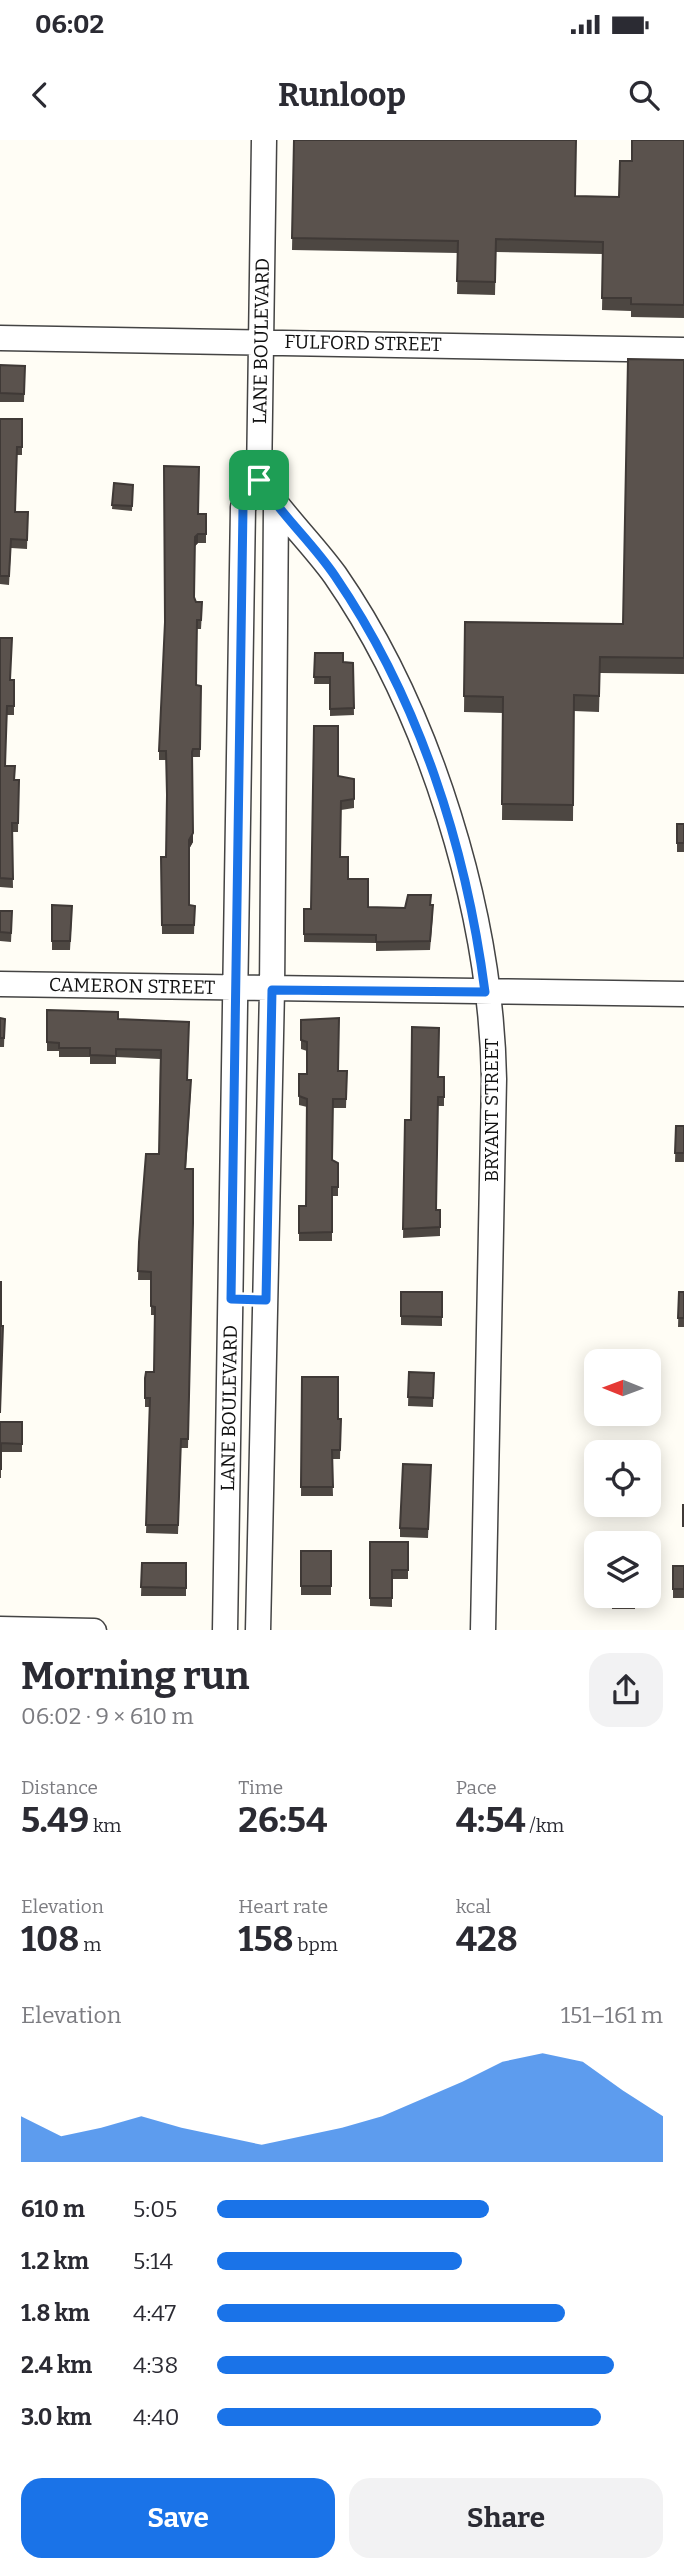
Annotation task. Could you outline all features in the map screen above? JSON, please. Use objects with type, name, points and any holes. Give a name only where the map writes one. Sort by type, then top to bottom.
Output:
[{"type":"street","name":"LANE BOULEVARD","points":[[225,1630],[243,507],[259,480],[264,140]]},
{"type":"street","name":"FULFORD STREET","points":[[0,338],[684,350]]},
{"type":"street","name":"BRYANT STREET","points":[[259,480],[276,507],[334,574],[385,661],[420,738],[464,869],[477,928],[493,1038],[494,1079],[483,1630]]},
{"type":"street","name":"LANE BOULEVARD","points":[[258,1630],[272,990],[276,507]]},
{"type":"street","name":"CAMERON STREET","points":[[0,984],[684,995]]},
{"type":"street","points":[[231,1299],[266,1300]]},
{"type":"street","points":[[0,1629],[94,1630]]},
{"type":"building","points":[[294,140],[576,140],[575,196],[619,197],[620,161],[632,161],[632,140],[684,140],[684,305],[631,304],[631,298],[602,298],[603,242],[496,239],[495,282],[457,281],[458,241],[292,238]]},
{"type":"building","points":[[628,359],[684,360],[684,658],[600,657],[599,696],[574,695],[573,805],[502,804],[503,697],[464,696],[465,622],[623,624]]},
{"type":"building","points":[[0,365],[25,366],[24,394],[0,393]]},
{"type":"building","points":[[0,419],[22,419],[22,447],[17,447],[15,512],[28,512],[27,540],[11,539],[9,576],[0,576]]},
{"type":"building","points":[[164,466],[199,467],[198,514],[206,514],[206,534],[198,534],[195,537],[194,597],[196,602],[202,602],[201,620],[197,620],[196,685],[201,686],[200,749],[193,749],[192,752],[193,833],[189,840],[189,905],[195,906],[194,925],[162,925],[161,857],[166,857],[167,795],[166,751],[159,751],[165,622]]},
{"type":"building","points":[[114,483],[133,485],[132,506],[112,505]]},
{"type":"building","points":[[0,638],[12,638],[10,680],[14,680],[14,706],[7,706],[5,766],[15,766],[14,780],[19,780],[18,823],[12,823],[13,879],[0,878]]},
{"type":"building","points":[[315,653],[343,653],[343,662],[353,663],[354,708],[330,709],[330,677],[314,677]]},
{"type":"building","points":[[314,726],[338,726],[338,776],[354,779],[354,799],[341,801],[340,857],[348,857],[348,879],[368,879],[368,907],[405,908],[408,895],[431,895],[430,905],[433,905],[430,941],[376,942],[376,935],[304,934],[304,909],[311,909]]},
{"type":"building","points":[[677,824],[684,824],[684,843],[677,843]]},
{"type":"building","points":[[52,905],[72,906],[70,941],[52,941]]},
{"type":"building","points":[[0,911],[12,911],[11,933],[0,932]]},
{"type":"building","points":[[47,1010],[118,1012],[118,1019],[189,1022],[187,1080],[191,1080],[185,1169],[193,1169],[193,1223],[188,1439],[181,1439],[178,1525],[146,1525],[150,1398],[145,1398],[145,1378],[146,1372],[154,1372],[155,1307],[151,1306],[151,1272],[138,1271],[146,1154],[159,1154],[161,1050],[116,1049],[116,1056],[90,1055],[90,1048],[59,1048],[59,1043],[47,1042]]},
{"type":"building","points":[[0,1018],[5,1019],[4,1038],[0,1038]]},
{"type":"building","points":[[339,1018],[338,1071],[347,1071],[346,1099],[333,1099],[332,1160],[338,1163],[338,1187],[332,1187],[332,1232],[299,1233],[299,1206],[306,1206],[307,1099],[299,1096],[299,1074],[307,1074],[307,1042],[301,1040],[301,1020]]},
{"type":"building","points":[[412,1027],[439,1028],[438,1077],[444,1077],[444,1097],[438,1097],[436,1210],[440,1210],[440,1227],[403,1229],[405,1120],[411,1120]]},
{"type":"building","points":[[676,1126],[684,1126],[684,1153],[675,1153]]},
{"type":"building","points":[[0,1282],[3,1326],[0,1413]]},
{"type":"building","points":[[401,1292],[442,1292],[442,1317],[401,1316]]},
{"type":"building","points":[[679,1292],[684,1292],[684,1318],[678,1318]]},
{"type":"building","points":[[409,1372],[434,1373],[433,1398],[408,1397]]},
{"type":"building","points":[[302,1377],[338,1377],[340,1450],[332,1450],[333,1487],[301,1487]]},
{"type":"building","points":[[0,1422],[22,1422],[22,1444],[1,1443],[1,1469],[0,1469]]},
{"type":"building","points":[[403,1464],[431,1465],[428,1529],[400,1528]]},
{"type":"building","points":[[370,1542],[408,1542],[408,1570],[392,1570],[392,1598],[370,1598]]},
{"type":"building","points":[[301,1551],[331,1551],[331,1586],[301,1586]]},
{"type":"building","points":[[142,1563],[186,1563],[186,1588],[141,1587]]},
{"type":"building","points":[[673,1566],[684,1566],[684,1589],[673,1589]]},
{"type":"route","points":[[259,480],[276,507],[334,574],[350,599],[385,661],[417,731],[464,869],[477,928],[485,992],[272,990],[266,1300],[231,1299],[243,507],[259,480]]}]
